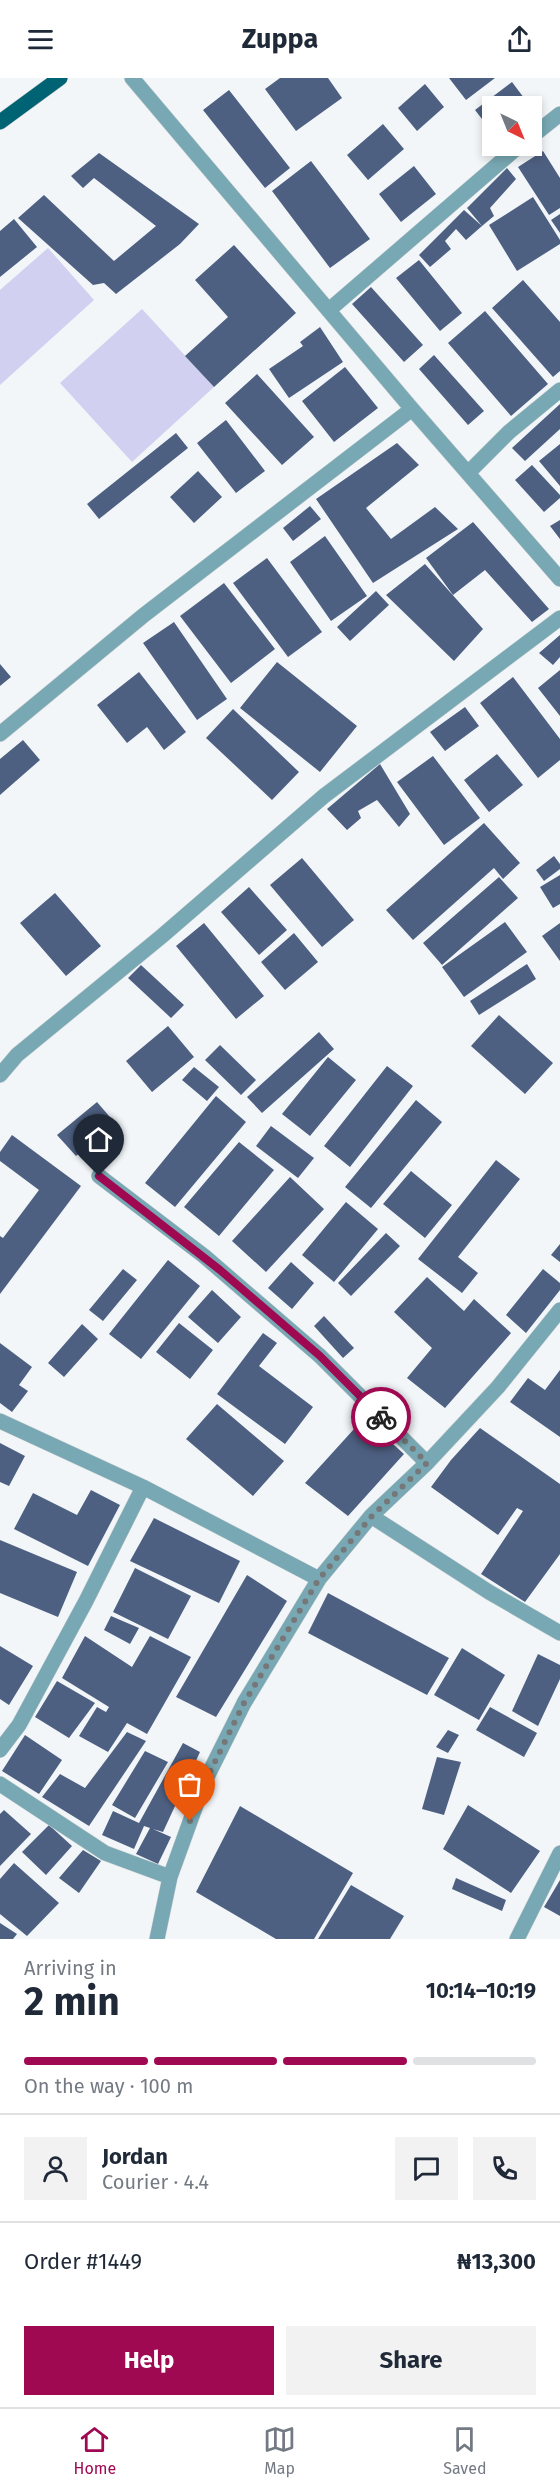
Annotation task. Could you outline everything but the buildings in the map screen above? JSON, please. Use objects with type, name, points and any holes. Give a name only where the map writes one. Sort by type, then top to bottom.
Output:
[{"type":"main road","points":[[0,122],[60,78]]},
{"type":"street","points":[[132,78],[560,579]]},
{"type":"street","points":[[542,128],[560,114]]},
{"type":"street","points":[[329,310],[507,156]]},
{"type":"street","points":[[468,473],[509,432],[560,390]]},
{"type":"street","points":[[0,734],[144,615],[412,408]]},
{"type":"street","points":[[0,1075],[17,1055],[162,936],[324,796],[560,618]]},
{"type":"street","points":[[99,1176],[204,1256],[320,1356],[427,1463]]},
{"type":"street","points":[[157,1939],[170,1877],[204,1784],[244,1703],[319,1579],[372,1516],[427,1463],[498,1387],[560,1310]]},
{"type":"street","points":[[0,1421],[143,1487],[319,1579]]},
{"type":"street","points":[[0,1750],[24,1715],[86,1601],[143,1487]]},
{"type":"street","points":[[372,1516],[489,1592],[560,1633]]},
{"type":"street","points":[[0,1785],[105,1852],[170,1877]]},
{"type":"street","points":[[517,1939],[560,1853]]},
{"type":"shaded area","points":[[48,248],[94,300],[0,385],[0,290]]},
{"type":"shaded area","points":[[142,309],[214,387],[132,462],[60,383]]},
{"type":"way so far","points":[[190,1821],[204,1784],[244,1703],[319,1579],[372,1516],[427,1463],[381,1417]]},
{"type":"route","points":[[99,1176],[204,1256],[320,1356],[381,1417]]}]
